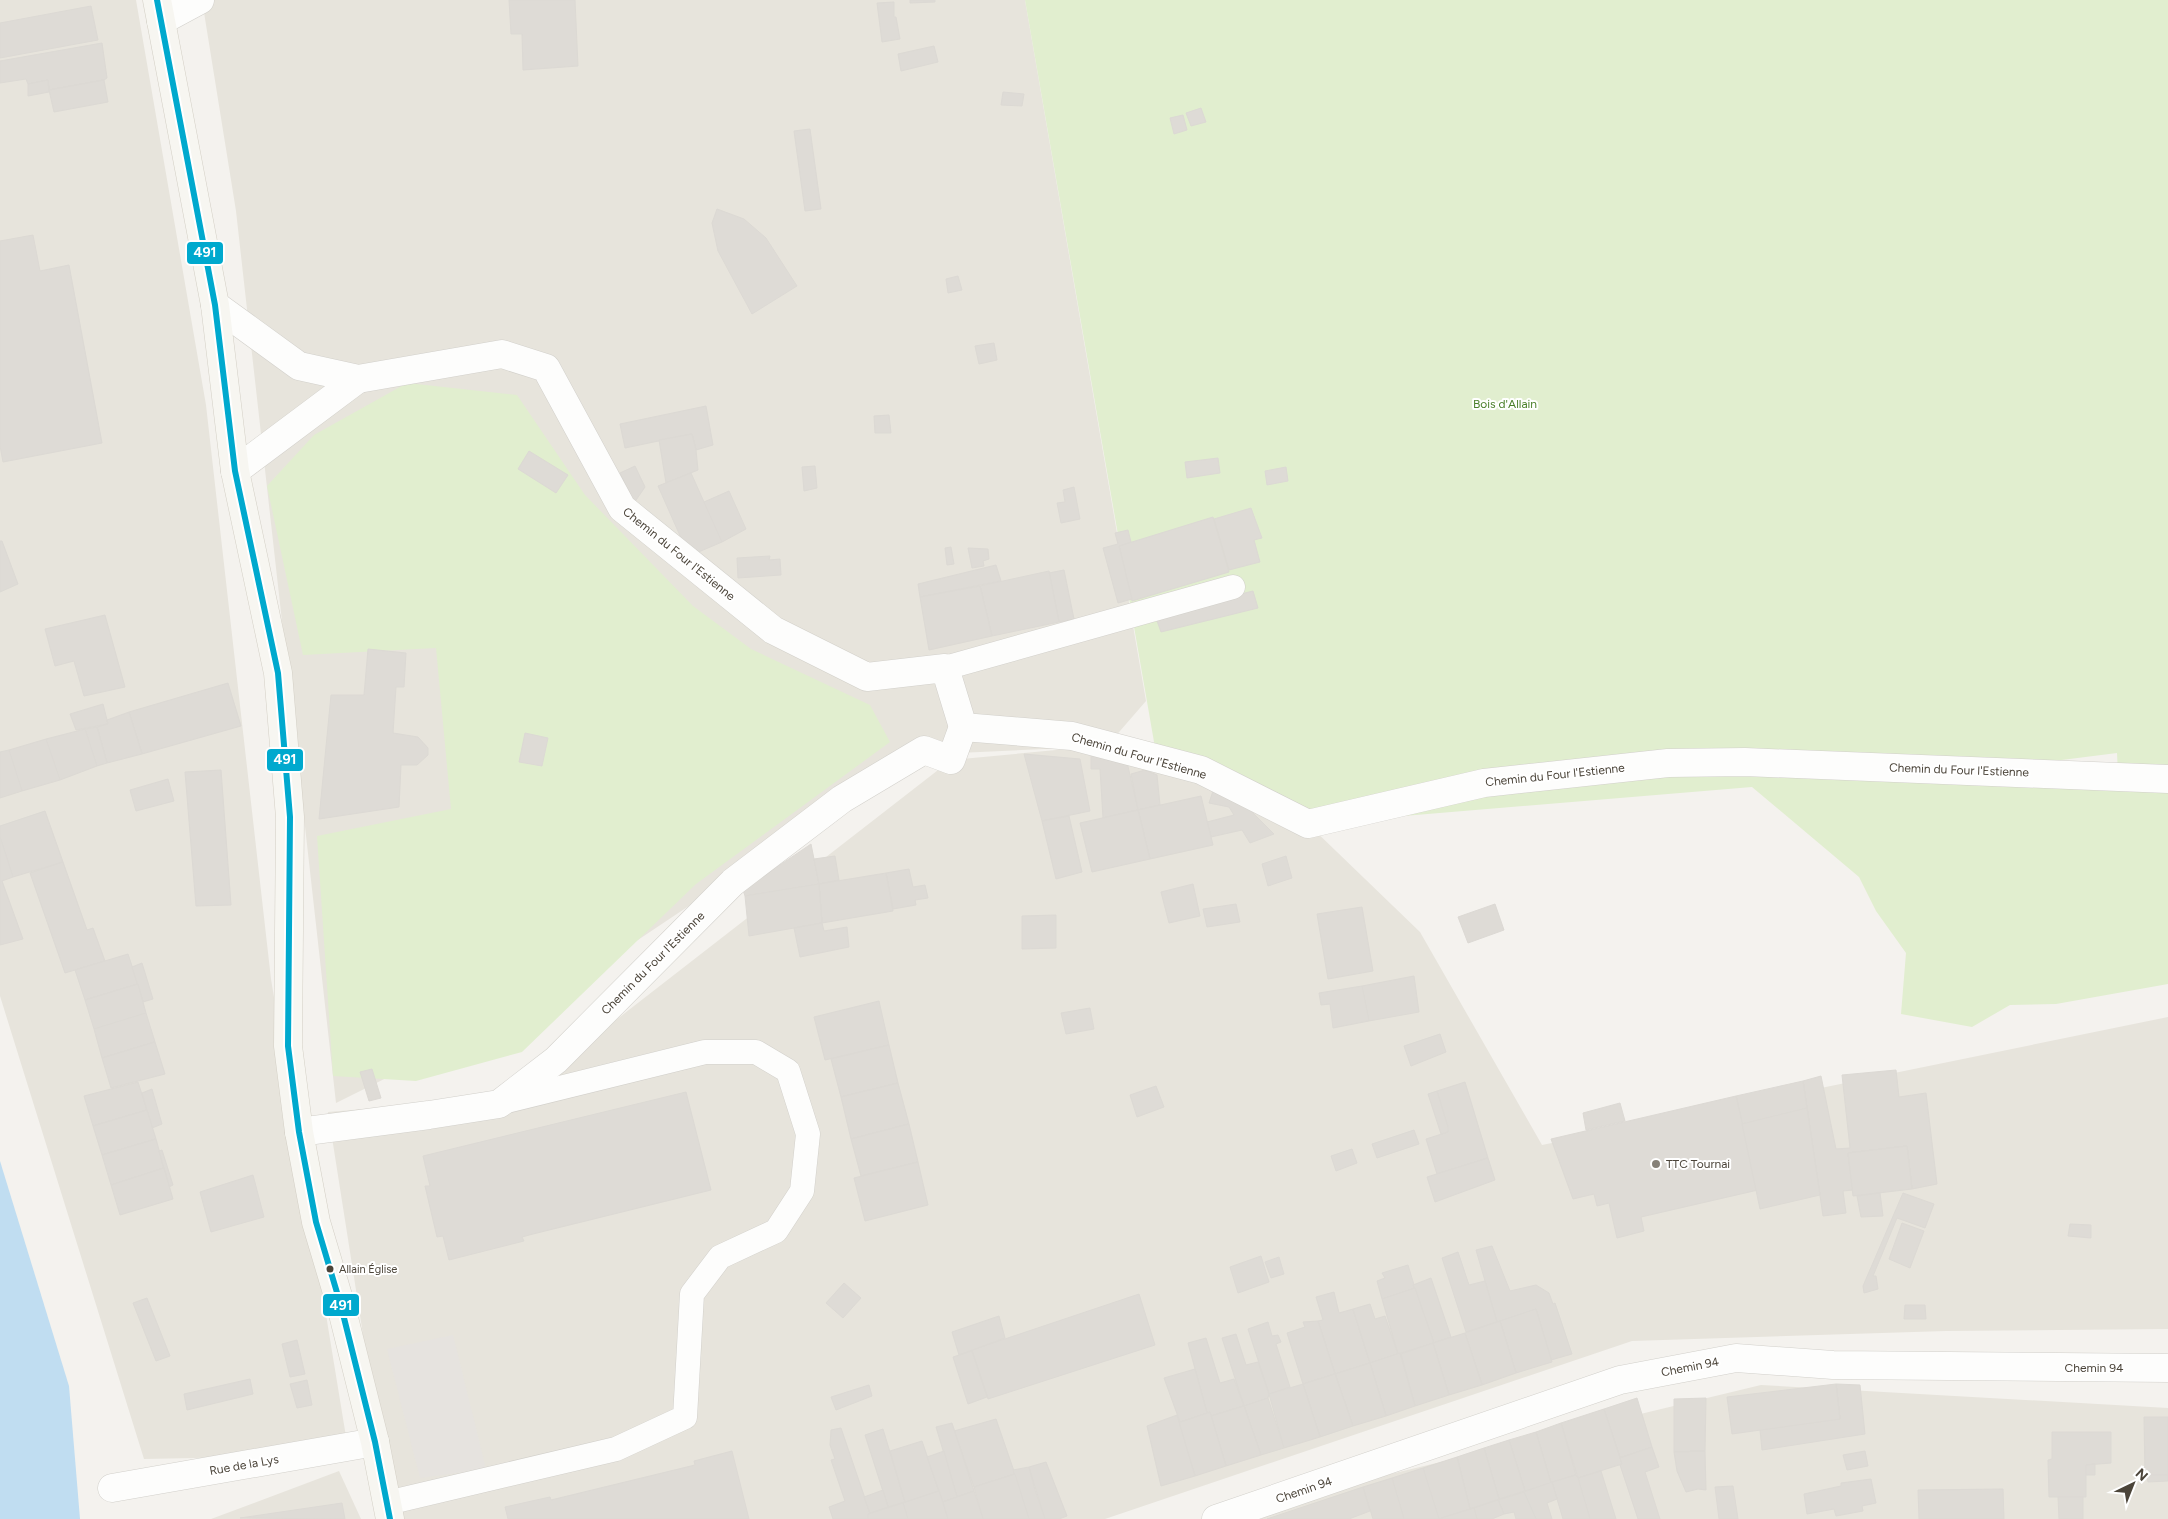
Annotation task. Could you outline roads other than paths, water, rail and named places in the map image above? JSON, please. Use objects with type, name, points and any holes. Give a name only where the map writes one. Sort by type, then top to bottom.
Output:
[{"type":"main road","points":[[159,10],[215,305],[235,470],[278,673],[290,817],[288,1046],[299,1132],[316,1222],[341,1306],[375,1442],[388,1511]]},
{"type":"street","points":[[159,10],[200,0]]},
{"type":"street","points":[[215,305],[299,366],[358,379]]},
{"type":"street","name":"Chemin du Four l'Estienne","points":[[358,379],[502,354],[546,368],[622,508],[773,630],[867,677],[945,668]]},
{"type":"street","points":[[235,470],[358,379]]},
{"type":"street","points":[[945,668],[963,727]]},
{"type":"street","name":"Chemin du Four l'Estienne","points":[[299,1132],[429,1116],[499,1104],[556,1060],[733,882],[842,799],[924,750],[951,760],[963,727],[1072,736],[1201,770],[1308,824],[1484,783],[1668,763],[1744,762],[2168,779]]},
{"type":"street","name":"Chemin 94","points":[[1228,1517],[1620,1380],[1736,1358],[1833,1364],[2168,1368]]},
{"type":"street","name":"Rue de la Lys","points":[[112,1488],[375,1442]]},
{"type":"lane","name":"Chemin du Four l'Estienne","points":[[945,668],[1233,587]]},
{"type":"lane","points":[[388,1511],[616,1450],[685,1417],[692,1294],[720,1257],[776,1231],[802,1191],[808,1134],[788,1071],[756,1052],[705,1052],[499,1104]]},
{"type":"water","points":[[0,1161],[69,1386],[80,1519],[0,1519]]},
{"type":"place","name":"TTC Tournai","points":[[1656,1164]]},
{"type":"place","name":"Allain Église","points":[[330,1269]]},
{"type":"park label","name":"Bois d'Allain","points":[[1505,404]]}]
